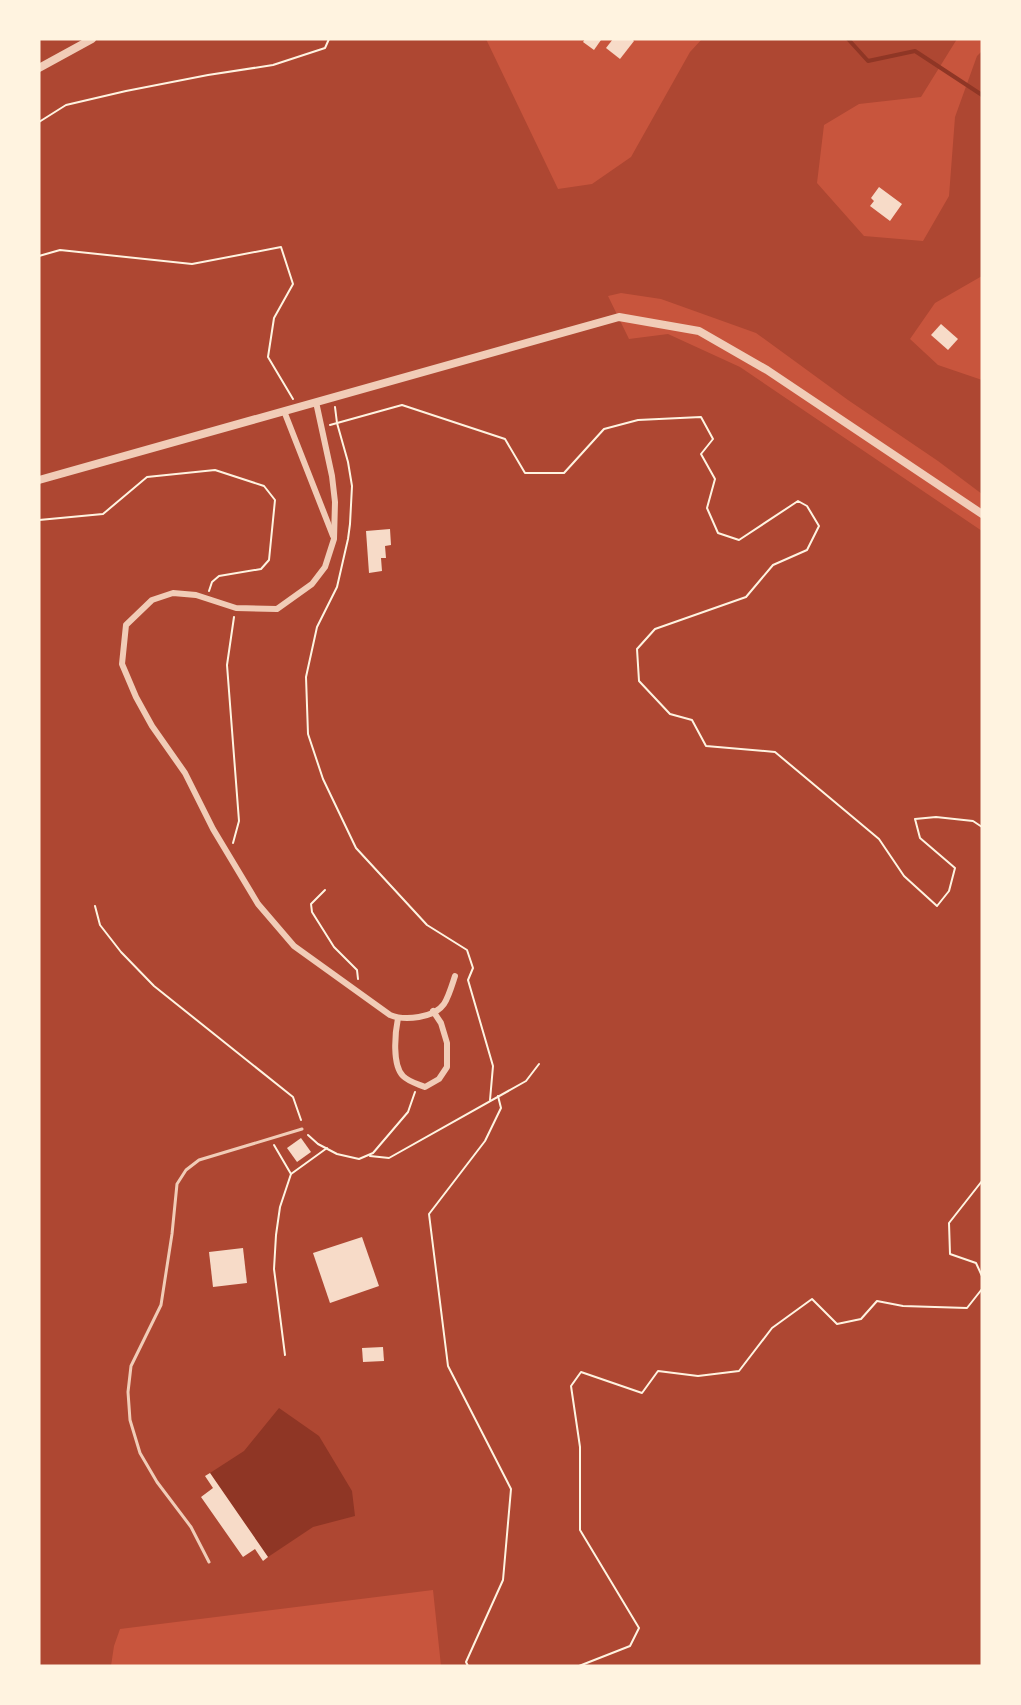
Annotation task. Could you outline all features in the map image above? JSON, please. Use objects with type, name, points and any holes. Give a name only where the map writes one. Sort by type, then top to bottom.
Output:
[{"type":"street","points":[[39,68],[93,39]]},
{"type":"street","points":[[39,480],[619,316],[699,331],[767,370],[982,514]]},
{"type":"street","points":[[316,402],[332,476],[335,502],[334,538],[325,567],[312,584],[277,609],[236,608],[196,595],[173,594],[152,600],[126,625],[123,664],[136,697],[152,726],[185,773],[213,829],[258,904],[294,946],[390,1015],[398,1018],[424,1017],[444,1005],[455,976]]},
{"type":"street","points":[[284,411],[334,538]]},
{"type":"street","points":[[398,1018],[395,1032],[396,1060],[401,1074],[409,1081],[425,1087],[439,1079],[447,1068],[447,1043],[441,1023],[433,1011]]},
{"type":"lane","points":[[209,1562],[191,1527],[157,1482],[140,1453],[130,1420],[128,1392],[131,1366],[161,1305],[177,1184],[186,1170],[199,1160],[302,1129]]},
{"type":"path","points":[[39,122],[66,105],[208,75],[273,65],[325,48],[329,39]]},
{"type":"path","points":[[39,255],[60,250],[192,264],[281,247],[294,284],[274,318],[268,357],[297,407]]},
{"type":"path","points":[[335,397],[337,423],[352,486],[350,524],[337,587],[317,627],[306,677],[308,734],[322,779],[356,848],[427,925],[466,950],[473,968],[468,980],[493,1066],[490,1100]]},
{"type":"path","points":[[321,427],[402,405],[505,440],[525,472],[564,473],[604,429],[638,420],[701,417],[713,440],[701,454],[715,479],[707,508],[718,533],[739,540],[798,501],[807,506],[819,526],[807,550],[773,565],[746,597],[655,629],[637,649],[639,681],[670,714],[692,720],[706,746],[775,752],[879,839],[904,876],[937,906],[949,891],[955,868],[920,838],[915,819],[936,817],[974,821],[982,827]]},
{"type":"path","points":[[39,520],[103,514],[147,477],[215,470],[264,486],[275,500],[268,560],[261,569],[219,576],[212,582],[206,598]]},
{"type":"path","points":[[230,857],[239,821],[226,665],[236,608]]},
{"type":"path","points":[[325,890],[311,904],[312,912],[334,947],[357,970],[359,982],[355,990]]},
{"type":"path","points":[[95,906],[100,924],[121,952],[154,986],[294,1097],[302,1129],[318,1144],[337,1154],[359,1159],[373,1153],[408,1112],[417,1084]]},
{"type":"path","points":[[367,1156],[389,1158],[526,1081],[539,1064]]},
{"type":"path","points":[[468,1666],[466,1662],[503,1580],[511,1489],[448,1366],[429,1214],[485,1141],[501,1108],[498,1096]]},
{"type":"path","points":[[271,1139],[291,1174]]},
{"type":"path","points":[[285,1355],[274,1269],[280,1207],[291,1174],[327,1148]]},
{"type":"path","points":[[982,1181],[949,1223],[950,1254],[976,1263],[982,1276]]},
{"type":"path","points":[[579,1666],[630,1646],[639,1628],[580,1530],[580,1447],[571,1386],[581,1372],[642,1393],[658,1371],[698,1376],[739,1371],[772,1329],[812,1299],[837,1324],[861,1319],[877,1300],[903,1306],[967,1308],[982,1289]]},
{"type":"shaded area","points":[[39,39],[486,39],[558,189],[592,184],[631,157],[690,52],[702,39],[957,39],[921,97],[859,104],[824,125],[817,183],[864,236],[923,241],[949,196],[955,117],[977,56],[982,51],[982,276],[935,303],[910,339],[938,365],[982,380],[982,494],[756,333],[661,299],[621,293],[608,296],[629,339],[668,334],[740,367],[982,531],[982,1666],[441,1666],[433,1590],[120,1629],[114,1646],[111,1666],[39,1666]]},
{"type":"shaded area","points":[[279,1408],[319,1436],[352,1491],[355,1516],[313,1527],[268,1557],[210,1473],[244,1451]]},
{"type":"building","points":[[585,39],[601,40],[594,50],[583,42]]},
{"type":"building","points":[[613,39],[632,39],[634,41],[620,59],[606,48]]},
{"type":"building","points":[[879,187],[902,204],[890,221],[870,206],[874,201],[871,198]]},
{"type":"building","points":[[941,324],[958,339],[948,350],[931,335]]},
{"type":"building","points":[[390,529],[391,545],[385,546],[386,558],[381,558],[382,571],[369,573],[366,531]]},
{"type":"building","points":[[301,1138],[311,1152],[297,1162],[287,1148]]},
{"type":"building","points":[[362,1237],[379,1286],[330,1303],[313,1253]]},
{"type":"building","points":[[243,1248],[247,1283],[213,1287],[209,1252]]},
{"type":"building","points":[[383,1347],[384,1361],[363,1362],[362,1348]]},
{"type":"building","points":[[210,1473],[268,1557],[263,1561],[255,1549],[243,1557],[201,1497],[213,1488],[205,1476]]},
{"type":"waterway","points":[[848,39],[868,61],[915,51],[982,95]]}]
